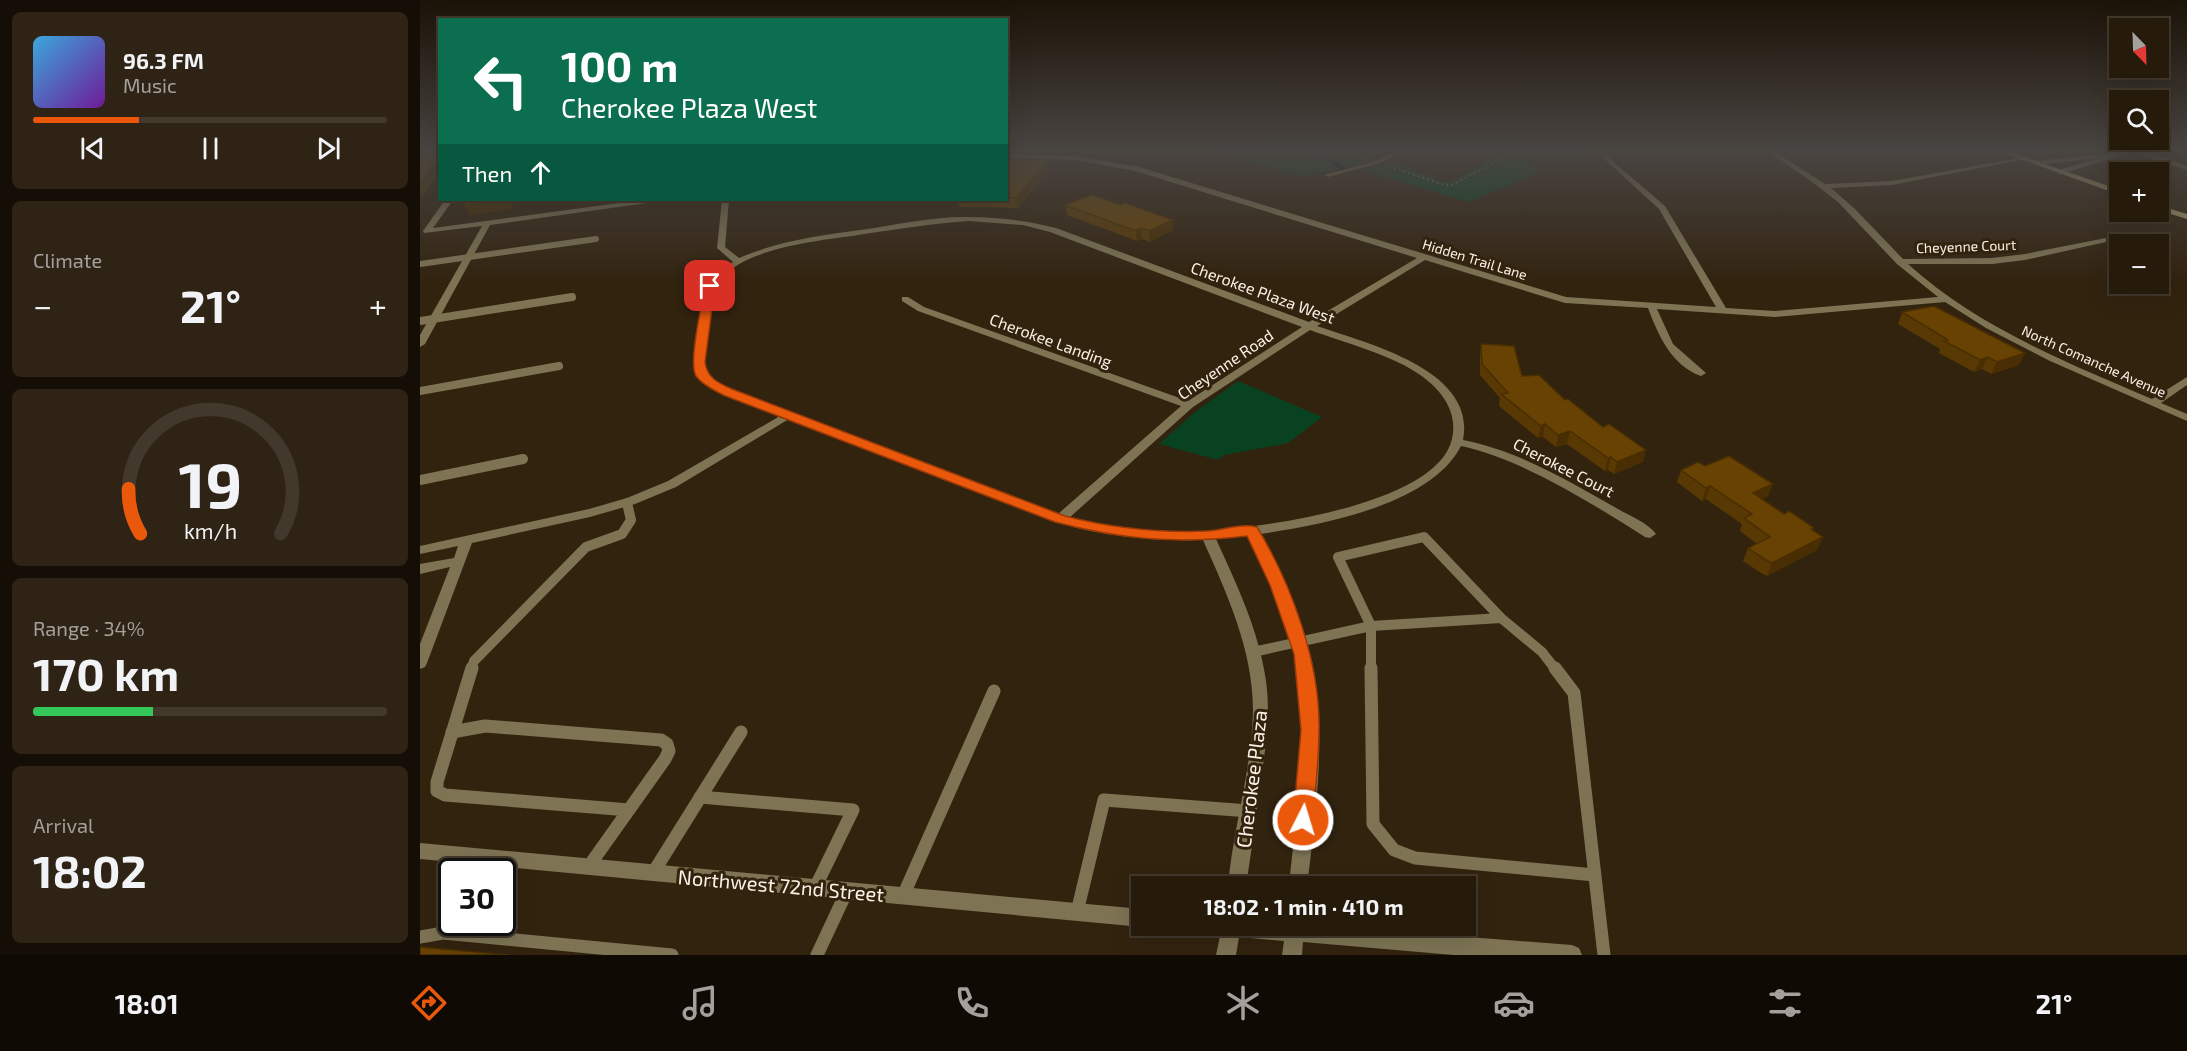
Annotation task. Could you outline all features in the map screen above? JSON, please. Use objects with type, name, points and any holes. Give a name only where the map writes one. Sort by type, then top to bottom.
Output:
[{"type":"main road","points":[[2169,211],[2187,217]]},
{"type":"street","name":"Hidden Trail Lane","points":[[1215,194],[1565,300],[1775,314],[1947,299]]},
{"type":"street","points":[[1646,194],[1662,208],[1723,311]]},
{"type":"street","name":"North Comanche Avenue","points":[[1832,194],[1900,262],[1947,299],[2026,348],[2187,418]]},
{"type":"street","points":[[448,201],[427,231],[646,201]]},
{"type":"street","points":[[725,201],[721,248],[739,262]]},
{"type":"street","name":"Cherokee Plaza West","points":[[789,415],[728,392],[713,385],[701,374],[699,362],[710,286],[717,277],[739,262],[792,243],[914,224],[969,219],[1008,221],[1053,230],[1408,363],[1436,381],[1451,400],[1459,429],[1458,442]]},
{"type":"street","points":[[420,344],[488,222]]},
{"type":"street","name":"Cheyenne Court","points":[[1900,262],[2003,260],[2058,252],[2103,240]]},
{"type":"street","name":"Cheyenne Road","points":[[1060,519],[1189,405],[1311,325],[1423,258]]},
{"type":"street","name":"Cherokee Landing","points":[[905,299],[921,309],[1189,405]]},
{"type":"street","points":[[1652,307],[1665,342],[1676,355],[1701,374]]},
{"type":"street","points":[[2154,403],[2187,380]]},
{"type":"street","points":[[420,550],[627,503],[672,484],[789,415],[1060,519],[1101,530],[1140,535],[1208,536],[1252,531],[1306,521],[1371,504],[1395,496],[1432,474],[1448,458],[1458,442]]},
{"type":"street","name":"Cherokee Court","points":[[1458,442],[1485,447],[1504,454],[1611,509],[1650,534]]},
{"type":"street","points":[[1252,531],[1278,585],[1299,642],[1308,688],[1311,730],[1299,876]]},
{"type":"street","name":"Cherokee Plaza","points":[[1208,536],[1239,604],[1253,652],[1261,717],[1239,876]]},
{"type":"street","points":[[420,663],[467,540]]},
{"type":"street","points":[[420,569],[459,561]]},
{"type":"street","name":"Northwest 72nd Street","points":[[420,851],[1131,917]]},
{"type":"street","points":[[1226,936],[1226,955]]},
{"type":"street","points":[[1292,955],[1294,936]]},
{"type":"street","points":[[1370,936],[1572,955]]},
{"type":"lane","points":[[420,264],[596,239]]},
{"type":"lane","points":[[420,321],[572,297]]},
{"type":"lane","points":[[420,391],[559,366]]},
{"type":"lane","points":[[420,480],[523,459]]},
{"type":"lane","points":[[627,503],[631,520],[622,534],[603,539],[586,548],[474,661],[436,782],[436,791],[445,795],[629,810]]},
{"type":"lane","points":[[1595,875],[1415,858],[1394,850],[1373,824],[1371,626],[1338,557],[1424,537],[1501,618],[1542,652],[1575,693],[1604,955]]},
{"type":"lane","points":[[1253,652],[1371,626],[1501,618]]},
{"type":"lane","points":[[903,896],[994,691]]},
{"type":"lane","points":[[452,732],[485,726],[661,740],[668,744],[669,751],[589,866]]},
{"type":"lane","points":[[653,873],[741,732]]},
{"type":"lane","points":[[700,797],[853,810],[815,888]]},
{"type":"lane","points":[[1077,912],[1104,800],[1249,811]]},
{"type":"lane","points":[[817,955],[847,891]]},
{"type":"lane","points":[[420,937],[443,933],[672,955]]},
{"type":"green space","points":[[1440,194],[1489,194],[1468,202]]},
{"type":"green space","points":[[1238,381],[1322,417],[1288,443],[1224,455],[1218,460],[1159,444],[1195,412]]},
{"type":"building","points":[[1008,194],[1020,194],[1016,198],[1008,198]]},
{"type":"building","points":[[1092,195],[1121,205],[1125,203],[1173,220],[1149,231],[1141,228],[1136,231],[1065,205]]},
{"type":"building","points":[[466,201],[497,201],[464,205]]},
{"type":"building","points":[[1934,306],[2025,353],[1997,362],[1988,357],[1980,360],[1944,341],[1948,340],[1902,312]]},
{"type":"building","points":[[1481,344],[1514,346],[1522,376],[1539,375],[1565,400],[1568,399],[1603,427],[1609,424],[1646,450],[1617,462],[1570,431],[1558,435],[1545,424],[1541,426],[1501,394],[1508,393],[1482,364]]},
{"type":"building","points":[[1729,456],[1773,484],[1753,493],[1784,514],[1789,511],[1823,537],[1772,563],[1748,548],[1770,537],[1744,518],[1752,514],[1710,486],[1706,488],[1681,470],[1698,462],[1705,466]]},
{"type":"building","points":[[420,947],[510,955],[420,955]]},
{"type":"route","points":[[710,286],[699,362],[701,374],[713,385],[728,392],[1032,509],[1101,530],[1140,535],[1177,536],[1208,536],[1252,531],[1278,585],[1303,654],[1311,730],[1303,820]]}]
